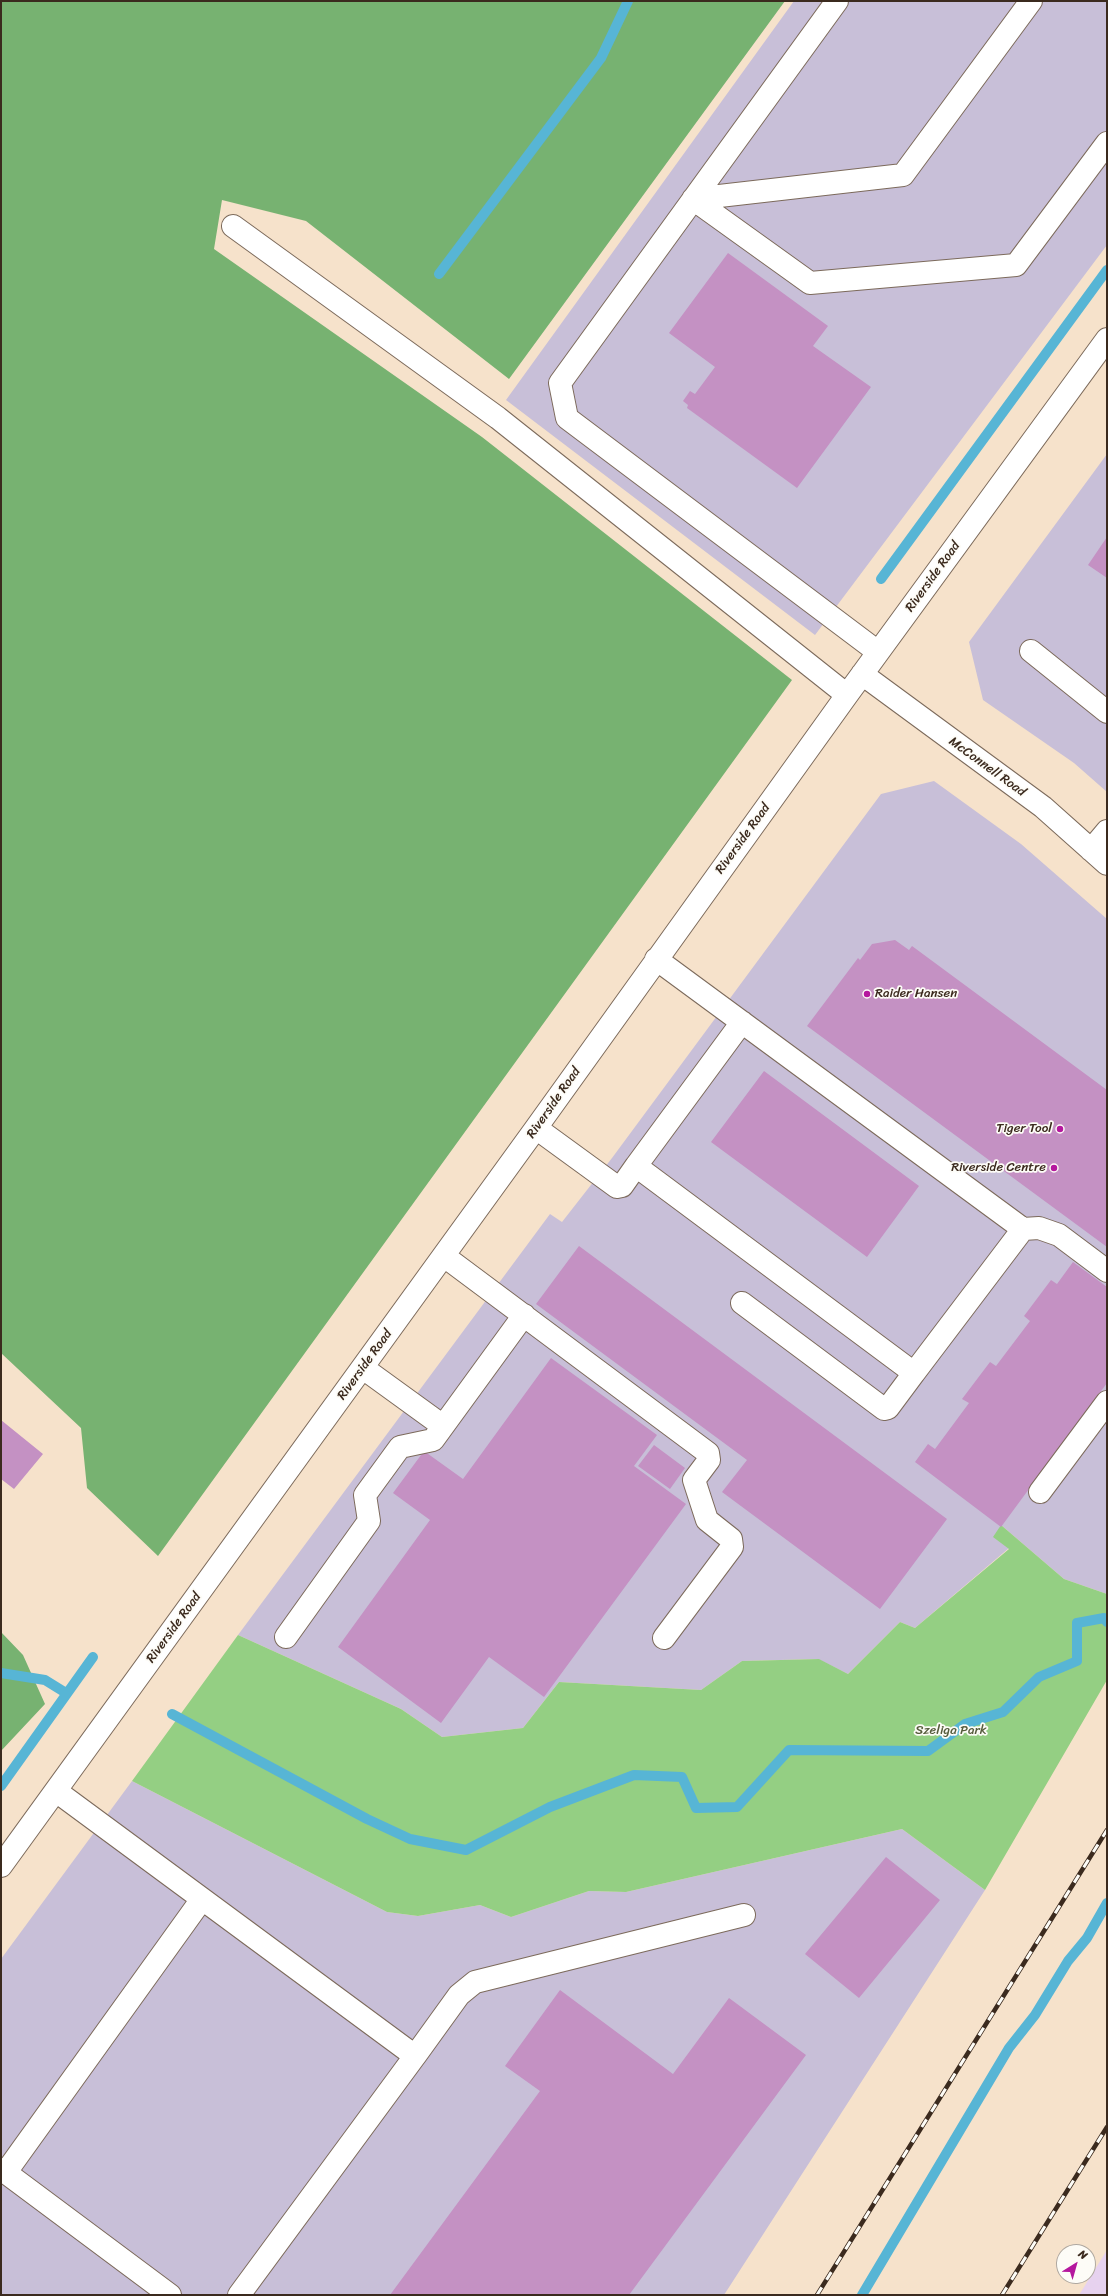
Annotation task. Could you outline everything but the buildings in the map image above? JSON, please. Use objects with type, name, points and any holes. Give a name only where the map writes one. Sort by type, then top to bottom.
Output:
[{"type":"street","points":[[838,1],[560,383],[568,418],[878,652]]},
{"type":"street","points":[[693,199],[903,175],[1031,1]]},
{"type":"street","points":[[693,199],[810,283],[1016,265],[1107,143]]},
{"type":"street","points":[[233,226],[498,418],[847,695]]},
{"type":"street","name":"Riverside Road","points":[[1,1866],[444,1256],[862,674],[1107,340]]},
{"type":"street","points":[[1031,651],[1107,712]]},
{"type":"street","name":"McConnell Road","points":[[862,674],[1043,807],[1107,864]]},
{"type":"street","points":[[1091,850],[1107,831]]},
{"type":"street","points":[[656,959],[1023,1229],[1039,1228],[1059,1235],[1107,1271]]},
{"type":"street","points":[[536,1128],[617,1187],[622,1186],[742,1022]]},
{"type":"street","points":[[636,1166],[914,1373]]},
{"type":"street","points":[[742,1303],[884,1409],[888,1408],[1023,1229]]},
{"type":"street","points":[[444,1256],[708,1453],[709,1460],[694,1480],[707,1520],[731,1538],[732,1547],[664,1638]]},
{"type":"street","points":[[286,1637],[369,1521],[365,1495],[400,1447],[433,1440],[524,1315]]},
{"type":"street","points":[[363,1368],[443,1426]]},
{"type":"street","points":[[1040,1492],[1107,1402]]},
{"type":"street","points":[[56,1791],[415,2056]]},
{"type":"street","points":[[170,2295],[3,2171],[202,1899]]},
{"type":"street","points":[[239,2295],[459,1995],[475,1982],[744,1915]]},
{"type":"shaded area","points":[[794,1],[1107,1],[1107,245],[815,635],[506,400]]},
{"type":"shaded area","points":[[1107,454],[1107,792],[1074,763],[983,700],[969,642]]},
{"type":"shaded area","points":[[934,781],[1021,844],[1107,919],[1107,1594],[1064,1579],[1001,1525],[1009,1548],[915,1628],[900,1622],[848,1674],[818,1659],[742,1661],[701,1690],[559,1682],[523,1728],[442,1737],[401,1709],[238,1635],[550,1214],[562,1222],[612,1158],[881,794]]},
{"type":"shaded area","points":[[132,1781],[387,1912],[418,1916],[480,1905],[511,1917],[589,1891],[626,1892],[902,1829],[985,1890],[724,2295],[1,2295],[1,1959]]},
{"type":"shaded area","points":[[1107,2250],[1107,2295],[1079,2295],[1086,2284],[1096,2284],[1096,2268]]},
{"type":"green space","points":[[1,1],[785,1],[509,379],[306,221],[222,200],[214,249],[482,437],[792,680],[158,1556],[87,1488],[81,1428],[1,1353]]},
{"type":"green space","name":"Szeliga Park","points":[[1001,1525],[1064,1579],[1107,1594],[1107,1680],[985,1890],[902,1829],[626,1892],[589,1891],[511,1917],[480,1905],[418,1916],[387,1912],[132,1781],[238,1635],[401,1709],[442,1737],[523,1728],[559,1682],[701,1690],[742,1661],[819,1659],[848,1674],[900,1622],[915,1628],[1009,1549],[993,1537]]},
{"type":"green space","points":[[1,1632],[23,1655],[45,1704],[1,1751]]},
{"type":"waterway","points":[[439,274],[601,58],[628,1]]},
{"type":"waterway","points":[[881,579],[1107,270]]},
{"type":"waterway","points":[[172,1714],[367,1819],[410,1839],[466,1850],[550,1807],[634,1775],[682,1777],[696,1808],[737,1807],[789,1750],[928,1751],[965,1724],[1003,1712],[1039,1677],[1077,1661],[1077,1623],[1104,1618],[1107,1622]]},
{"type":"waterway","points":[[1,1786],[93,1657]]},
{"type":"waterway","points":[[1,1673],[45,1680],[66,1693]]},
{"type":"waterway","points":[[862,2295],[1009,2048],[1035,2015],[1068,1961],[1087,1938],[1107,1903]]},
{"type":"railway","points":[[817,2295],[1107,1830]]},
{"type":"railway","points":[[1002,2295],[1107,2127]]},
{"type":"place","name":"Raider Hansen","points":[[867,994]]},
{"type":"place","name":"Tiger Tool","points":[[1060,1129]]},
{"type":"place","name":"Riverside Centre","points":[[1054,1168]]}]
